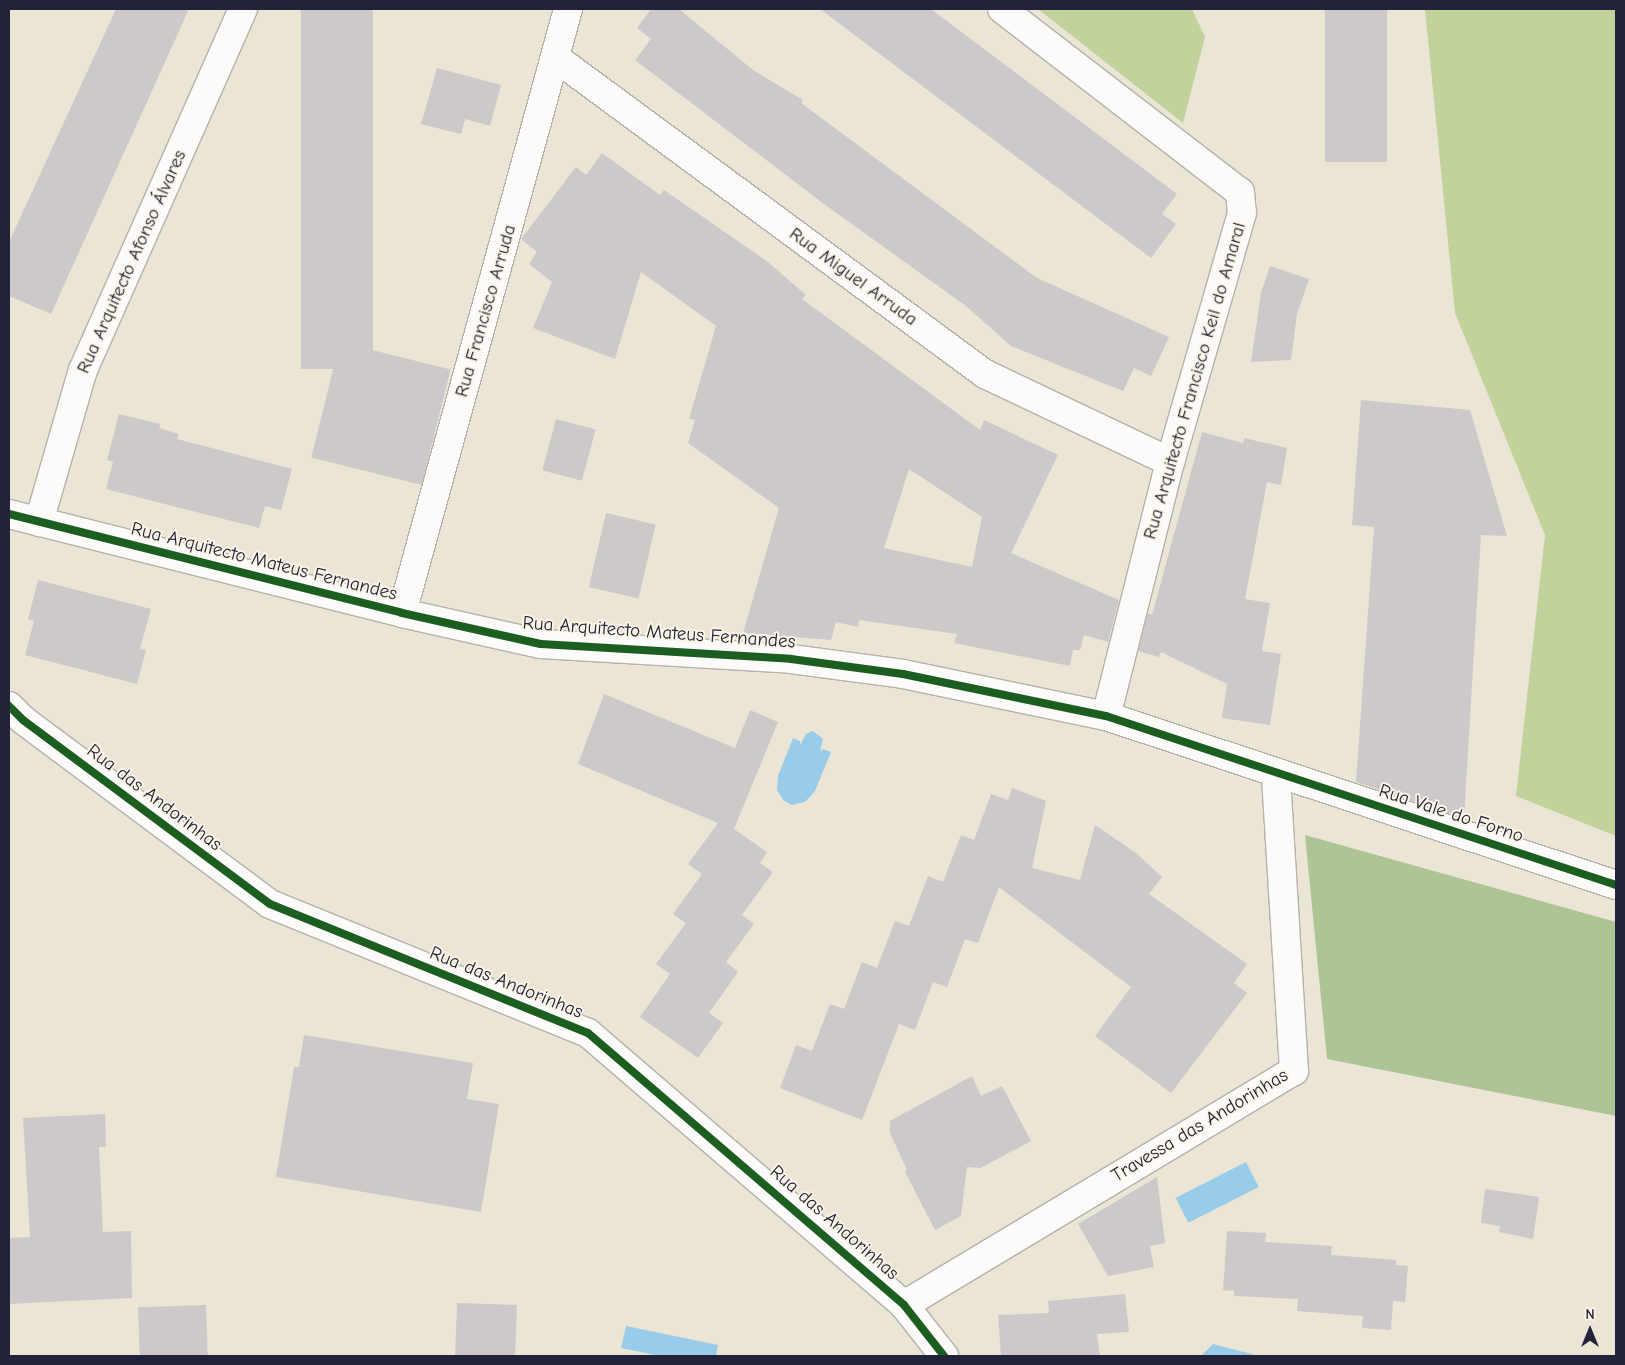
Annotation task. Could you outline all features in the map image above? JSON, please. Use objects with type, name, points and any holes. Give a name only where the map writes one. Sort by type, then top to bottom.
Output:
[{"type":"street","name":"Rua Arquitecto Afonso Álvares","points":[[39,522],[83,370],[243,9]]},
{"type":"street","name":"Rua Francisco Arruda","points":[[402,613],[568,9]]},
{"type":"street","name":"Rua Arquitecto Francisco Keil do Amaral","points":[[1002,9],[1240,192],[1242,213],[1170,462],[1106,716]]},
{"type":"street","name":"Rua Miguel Arruda","points":[[556,58],[985,374],[1170,462]]},
{"type":"street","name":"Rua Arquitecto Mateus Fernandes","points":[[9,514],[402,613],[541,644],[791,659],[903,674],[1106,716],[1276,774]]},
{"type":"street","name":"Rua das Andorinhas","points":[[9,706],[31,726],[270,904],[588,1033],[904,1305],[944,1356]]},
{"type":"street","name":"Travessa das Andorinhas","points":[[904,1305],[1294,1071],[1276,774]]},
{"type":"street","name":"Rua Vale do Forno","points":[[1276,774],[1616,886]]},
{"type":"green space","points":[[1038,9],[1192,9],[1205,37],[1183,123]]},
{"type":"green space","points":[[1425,9],[1616,9],[1616,836],[1516,796],[1545,535],[1455,313]]},
{"type":"green space","points":[[1305,835],[1616,922],[1616,1116],[1327,1059]]},
{"type":"water","points":[[813,731],[823,739],[820,752],[823,749],[831,752],[815,791],[805,802],[792,805],[784,801],[777,790],[778,776],[793,738],[800,741],[800,745],[806,734]]},
{"type":"water","points":[[1246,1162],[1259,1187],[1188,1223],[1176,1198]]},
{"type":"water","points":[[626,1326],[718,1345],[716,1356],[660,1356],[621,1348]]},
{"type":"water","points":[[1213,1344],[1259,1356],[1201,1356]]},
{"type":"building","points":[[116,9],[189,9],[51,314],[9,296],[9,242]]},
{"type":"building","points":[[301,9],[373,9],[373,369],[301,369]]},
{"type":"building","points":[[651,9],[679,9],[753,70],[803,100],[801,103],[1037,278],[1169,337],[1151,376],[1134,368],[1123,391],[1011,346],[966,306],[824,204],[635,60],[651,39],[637,28]]},
{"type":"building","points":[[820,9],[931,9],[1177,194],[1162,214],[1176,224],[1151,258]]},
{"type":"building","points":[[1325,9],[1387,9],[1387,162],[1325,162]]},
{"type":"building","points":[[437,68],[501,85],[490,126],[465,119],[461,134],[421,124]]},
{"type":"building","points":[[602,153],[660,195],[664,190],[768,262],[806,295],[802,299],[980,430],[984,420],[1058,455],[1011,553],[1119,600],[1108,642],[1084,635],[1080,650],[1073,650],[1070,666],[954,643],[957,634],[859,620],[858,627],[836,622],[831,640],[743,633],[779,508],[688,443],[695,420],[689,419],[716,326],[641,272],[615,359],[533,328],[552,282],[529,264],[537,252],[521,239],[576,167],[586,175]],"holes":[[[909,469],[982,517],[972,567],[884,548]]]},
{"type":"building","points":[[1270,266],[1309,279],[1297,314],[1291,360],[1251,362],[1261,293]]},
{"type":"building","points":[[340,342],[451,370],[422,485],[311,457]]},
{"type":"building","points":[[1361,400],[1470,410],[1507,536],[1481,535],[1464,818],[1356,782],[1374,527],[1352,525]]},
{"type":"building","points":[[119,414],[160,424],[159,428],[179,434],[177,439],[292,469],[281,510],[265,506],[259,528],[106,489],[113,462],[107,460]]},
{"type":"building","points":[[556,419],[596,430],[582,481],[542,470]]},
{"type":"building","points":[[1202,432],[1243,443],[1244,438],[1287,448],[1281,485],[1267,482],[1245,599],[1270,603],[1262,651],[1281,654],[1270,725],[1222,718],[1227,684],[1161,652],[1159,657],[1138,651],[1148,613],[1152,615]]},
{"type":"building","points":[[606,513],[656,524],[639,599],[589,587]]},
{"type":"building","points":[[38,580],[151,609],[140,649],[146,650],[137,684],[25,655],[34,621],[28,619]]},
{"type":"building","points":[[604,694],[735,748],[750,710],[778,722],[734,829],[767,852],[760,863],[773,872],[742,915],[754,924],[726,962],[738,972],[709,1013],[723,1023],[698,1058],[640,1017],[670,974],[656,964],[686,923],[673,914],[702,874],[688,864],[718,823],[578,764]]},
{"type":"building","points":[[1012,788],[1046,801],[1032,868],[1080,880],[1095,825],[1136,853],[1162,877],[1149,894],[1247,964],[1234,983],[1247,993],[1171,1093],[1095,1036],[1131,987],[999,887],[978,943],[965,939],[947,987],[933,982],[915,1030],[899,1024],[862,1120],[780,1088],[796,1045],[812,1051],[830,1004],[844,1009],[862,962],[877,968],[895,921],[909,926],[928,876],[943,882],[961,835],[974,840],[991,794],[1008,800]]},
{"type":"building","points":[[304,1035],[473,1063],[467,1099],[499,1104],[481,1212],[276,1177],[294,1067],[299,1067]]},
{"type":"building","points":[[972,1076],[981,1096],[1002,1086],[1031,1141],[980,1168],[967,1167],[961,1216],[935,1230],[905,1172],[907,1170],[890,1133],[890,1121]]},
{"type":"building","points":[[105,1114],[106,1147],[99,1147],[103,1232],[131,1231],[132,1298],[9,1304],[9,1238],[30,1237],[23,1118]]},
{"type":"building","points":[[1157,1177],[1165,1243],[1150,1246],[1154,1267],[1108,1276],[1078,1224]]},
{"type":"building","points":[[1485,1189],[1539,1197],[1533,1239],[1499,1232],[1500,1226],[1481,1223]]},
{"type":"building","points":[[1227,1231],[1266,1233],[1265,1242],[1332,1246],[1331,1255],[1396,1260],[1396,1265],[1408,1266],[1405,1302],[1393,1301],[1391,1330],[1362,1328],[1363,1316],[1297,1311],[1298,1299],[1234,1296],[1234,1291],[1223,1290]]},
{"type":"building","points":[[1125,1294],[1129,1332],[1097,1334],[1100,1356],[1001,1356],[998,1315],[1049,1313],[1048,1301]]},
{"type":"building","points":[[457,1303],[517,1305],[515,1356],[455,1356]]},
{"type":"building","points":[[206,1305],[208,1356],[140,1356],[138,1307]]},
{"type":"cycle path","points":[[9,514],[402,613],[541,644],[791,659],[903,674],[1106,716],[1616,885]]},
{"type":"cycle path","points":[[9,706],[23,720],[270,904],[588,1033],[904,1305],[944,1356]]}]
